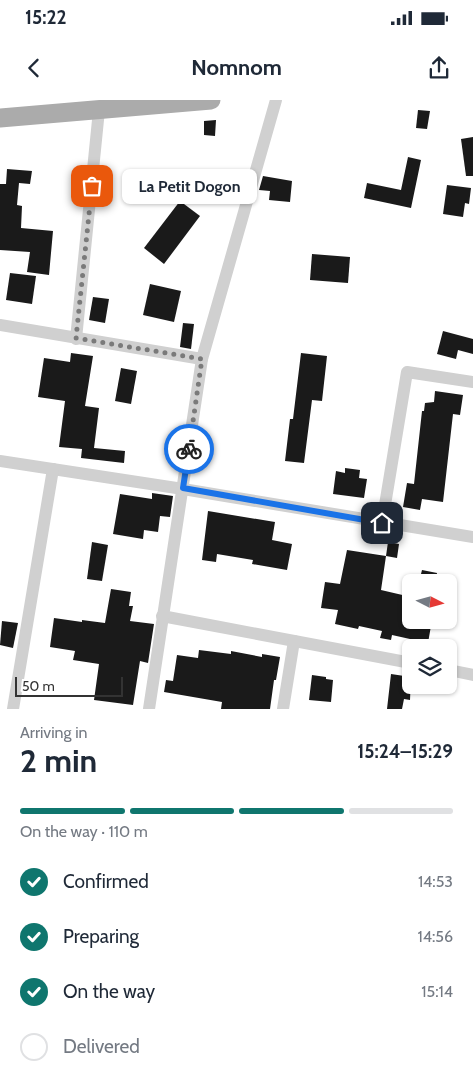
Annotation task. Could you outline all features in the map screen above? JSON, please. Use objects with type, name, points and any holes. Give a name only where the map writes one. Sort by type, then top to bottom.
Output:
[{"type":"main road","points":[[0,118],[211,100]]},
{"type":"street","points":[[148,709],[202,359],[276,100]]},
{"type":"street","points":[[76,338],[99,110]]},
{"type":"street","points":[[0,325],[202,359]]},
{"type":"street","points":[[382,523],[407,372],[473,382]]},
{"type":"street","points":[[0,461],[183,488],[473,537]]},
{"type":"street","points":[[13,709],[53,469]]},
{"type":"street","points":[[162,616],[402,661]]},
{"type":"street","points":[[284,709],[294,641]]},
{"type":"street","points":[[457,672],[473,675]]},
{"type":"building","points":[[418,110],[430,111],[427,129],[416,128]]},
{"type":"building","points":[[216,120],[215,136],[204,135],[204,121]]},
{"type":"building","points":[[473,137],[473,176],[466,176],[461,139]]},
{"type":"building","points":[[408,157],[421,160],[411,208],[364,198],[367,183],[401,190]]},
{"type":"building","points":[[7,169],[32,171],[30,184],[19,183],[17,205],[22,206],[21,228],[53,231],[49,275],[27,272],[30,252],[0,250],[0,184],[6,184]]},
{"type":"building","points":[[263,176],[292,181],[290,202],[269,200],[270,191],[259,190]]},
{"type":"building","points":[[447,185],[471,188],[469,204],[465,203],[463,217],[443,214]]},
{"type":"building","points":[[180,201],[200,216],[164,264],[144,248]]},
{"type":"building","points":[[312,254],[350,257],[348,283],[310,280]]},
{"type":"building","points":[[10,273],[36,276],[32,304],[6,300]]},
{"type":"building","points":[[150,284],[181,291],[174,322],[143,315]]},
{"type":"building","points":[[93,297],[109,299],[105,323],[89,320]]},
{"type":"building","points":[[183,323],[194,324],[191,349],[180,347]]},
{"type":"building","points":[[443,331],[473,339],[473,354],[458,350],[456,359],[437,354]]},
{"type":"building","points":[[71,353],[93,356],[85,406],[99,408],[94,448],[125,451],[124,463],[81,458],[82,449],[59,447],[65,401],[38,397],[44,358],[70,362]]},
{"type":"building","points":[[301,353],[327,356],[322,401],[312,400],[304,463],[285,461],[290,419],[293,419]]},
{"type":"building","points":[[121,368],[137,371],[131,404],[115,401]]},
{"type":"building","points":[[435,391],[463,395],[460,415],[453,414],[443,502],[422,499],[420,510],[403,507],[407,483],[414,484],[422,411],[424,411],[425,403],[434,402]]},
{"type":"building","points":[[345,468],[360,470],[359,478],[367,479],[364,498],[333,494],[336,471],[345,473]]},
{"type":"building","points":[[152,493],[173,496],[170,517],[160,516],[158,532],[144,530],[143,539],[113,534],[120,494],[152,499]]},
{"type":"building","points":[[208,511],[275,522],[272,540],[292,544],[287,570],[252,564],[253,560],[217,554],[216,562],[202,560]]},
{"type":"building","points":[[92,542],[108,545],[102,581],[87,579]]},
{"type":"building","points":[[388,542],[399,544],[397,558],[386,556]]},
{"type":"building","points":[[347,550],[386,556],[381,590],[402,595],[402,629],[430,629],[429,639],[410,639],[392,635],[391,640],[380,638],[382,631],[359,626],[358,629],[335,624],[338,610],[321,608],[325,582],[340,584]]},
{"type":"building","points":[[422,570],[437,573],[437,574],[421,574]]},
{"type":"building","points":[[111,589],[131,592],[129,606],[133,606],[130,621],[154,624],[148,663],[140,661],[133,705],[94,700],[99,664],[73,660],[75,651],[50,647],[54,618],[105,623]]},
{"type":"building","points":[[2,621],[18,623],[13,648],[0,645]]},
{"type":"building","points":[[199,650],[231,654],[231,651],[262,657],[262,654],[280,657],[276,680],[274,680],[270,709],[221,709],[222,702],[164,692],[166,680],[173,681],[177,655],[198,658]]},
{"type":"building","points":[[391,674],[402,676],[402,694],[410,694],[410,700],[404,699],[402,709],[387,709]]},
{"type":"building","points":[[312,675],[333,680],[331,702],[309,700]]},
{"type":"way so far","points":[[92,186],[76,338],[202,359],[189,449]]},
{"type":"place","name":"La Petit Dogon","points":[[92,186]]},
{"type":"route","points":[[189,449],[183,488],[382,523]]}]
